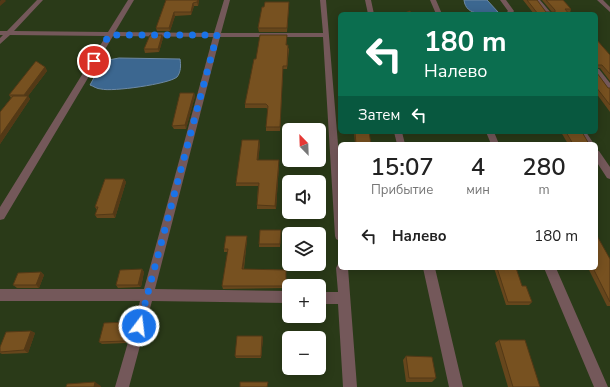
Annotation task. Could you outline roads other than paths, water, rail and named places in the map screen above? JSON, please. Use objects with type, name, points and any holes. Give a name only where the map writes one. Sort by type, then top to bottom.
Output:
[{"type":"street","points":[[0,42],[40,0]]},
{"type":"street","points":[[0,216],[131,0]]},
{"type":"street","points":[[122,387],[227,0]]},
{"type":"street","points":[[323,0],[338,207]]},
{"type":"street","points":[[368,0],[371,12]]},
{"type":"street","points":[[433,0],[438,12]]},
{"type":"street","points":[[503,0],[511,11],[510,12]]},
{"type":"street","points":[[537,0],[546,12]]},
{"type":"street","points":[[600,0],[610,10]]},
{"type":"street","points":[[0,33],[109,35],[326,35]]},
{"type":"street","points":[[598,73],[610,88]]},
{"type":"street","points":[[598,156],[610,175]]},
{"type":"street","points":[[342,270],[350,387]]},
{"type":"street","points":[[429,270],[456,387]]},
{"type":"street","points":[[551,270],[601,387]]},
{"type":"street","points":[[0,295],[282,297]]},
{"type":"street","points":[[326,298],[344,298]]},
{"type":"water","points":[[464,0],[487,0],[498,12],[472,12]]},
{"type":"water","points":[[119,58],[180,59],[181,66],[177,77],[172,80],[140,87],[107,90],[98,89],[90,85],[103,61]]}]
